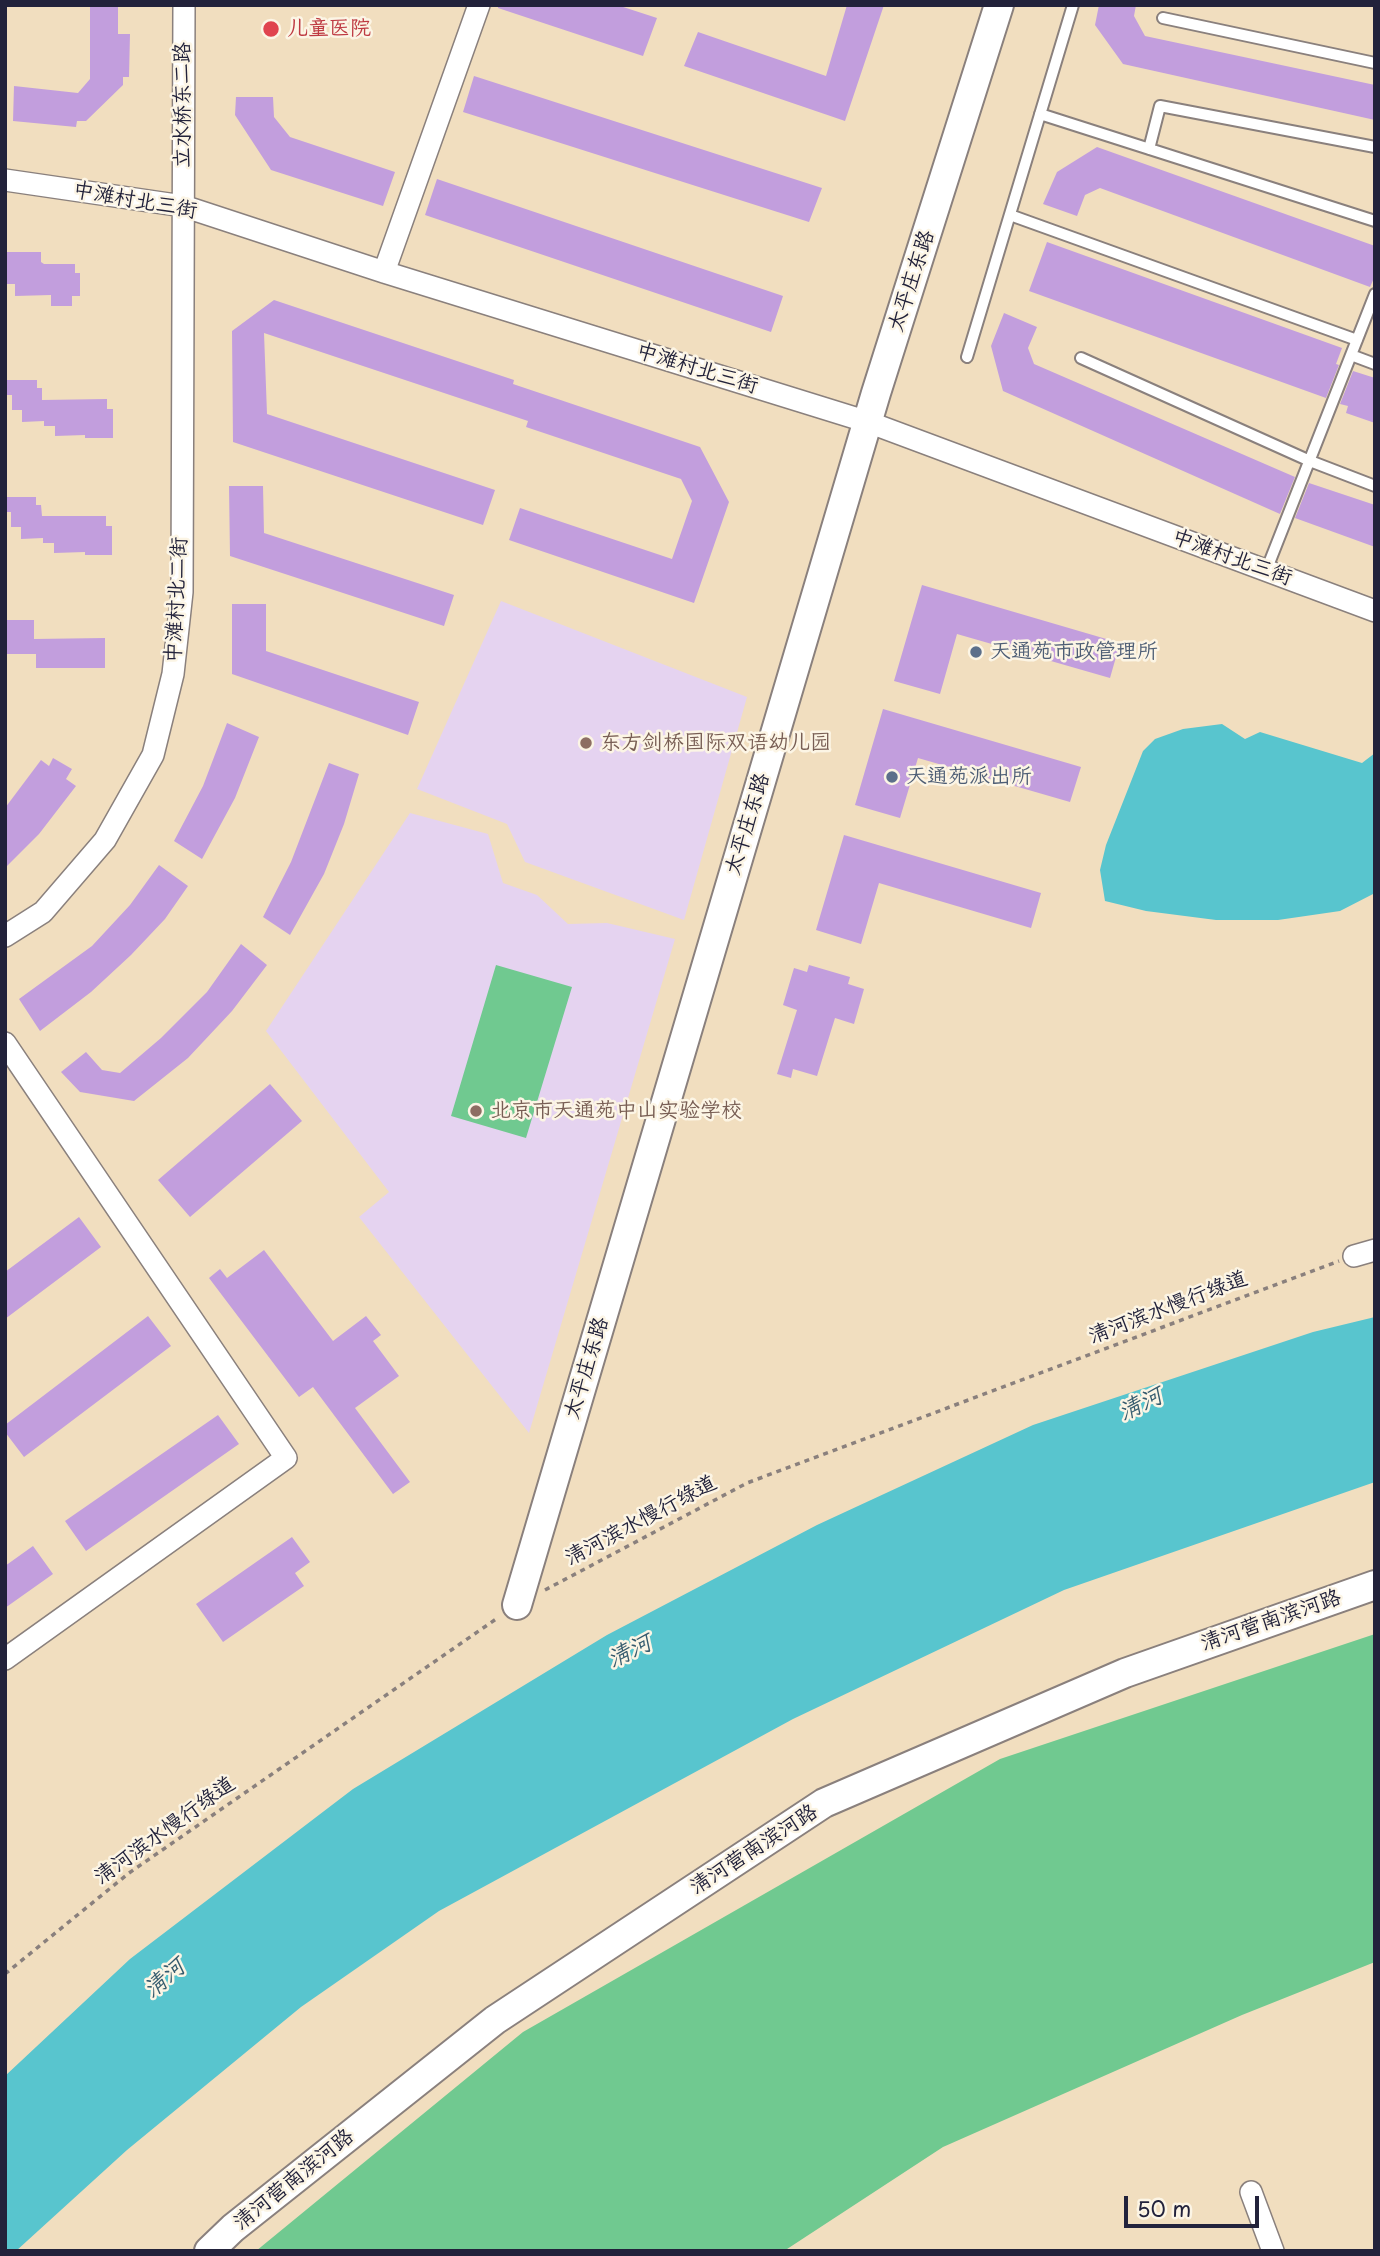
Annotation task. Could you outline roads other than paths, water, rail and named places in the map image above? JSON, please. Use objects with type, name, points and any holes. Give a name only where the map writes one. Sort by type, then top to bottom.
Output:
[{"type":"street","name":"立水桥东二路","points":[[183,206],[184,5]]},
{"type":"street","points":[[384,272],[479,5]]},
{"type":"street","name":"太平庄东路","points":[[517,1605],[868,422],[999,5]]},
{"type":"street","name":"中滩村北三街","points":[[5,180],[183,206],[384,272],[868,422],[1375,611]]},
{"type":"street","name":"中滩村北二街","points":[[5,936],[43,912],[105,840],[153,755],[173,674],[182,592],[183,206]]},
{"type":"street","points":[[5,1043],[286,1458],[5,1659]]},
{"type":"street","points":[[1354,1256],[1375,1250]]},
{"type":"street","name":"清河营南滨河路","points":[[209,2251],[233,2228],[495,2020],[824,1803],[1125,1673],[1375,1585]]},
{"type":"street","points":[[1251,2192],[1273,2251]]},
{"type":"lane","points":[[967,357],[1073,5]]},
{"type":"lane","points":[[1163,18],[1375,63]]},
{"type":"lane","points":[[1149,149],[1160,106],[1375,146]]},
{"type":"lane","points":[[1040,114],[1375,221]]},
{"type":"lane","points":[[1010,215],[1357,340]]},
{"type":"lane","points":[[1266,571],[1375,294]]},
{"type":"lane","points":[[1351,355],[1375,364]]},
{"type":"lane","points":[[1081,358],[1310,461],[1375,486]]},
{"type":"water","points":[[1222,724],[1245,739],[1260,732],[1362,763],[1375,753],[1375,893],[1340,911],[1278,920],[1216,920],[1146,911],[1105,901],[1100,870],[1106,845],[1143,751],[1155,739],[1183,729]]},
{"type":"water","name":"清河","points":[[1375,1317],[1375,1482],[1064,1590],[793,1719],[439,1911],[301,2007],[127,2150],[16,2251],[5,2251],[5,2076],[130,1959],[353,1789],[607,1635],[817,1525],[1033,1425],[1313,1332]]},
{"type":"place","name":"儿童医院","points":[[271,29]]},
{"type":"place","name":"天通苑市政管理所","points":[[976,652]]},
{"type":"place","name":"东方剑桥国际双语幼儿园","points":[[586,743]]},
{"type":"place","name":"天通苑派出所","points":[[892,777]]},
{"type":"place","name":"北京市天通苑中山实验学校","points":[[476,1111]]}]
